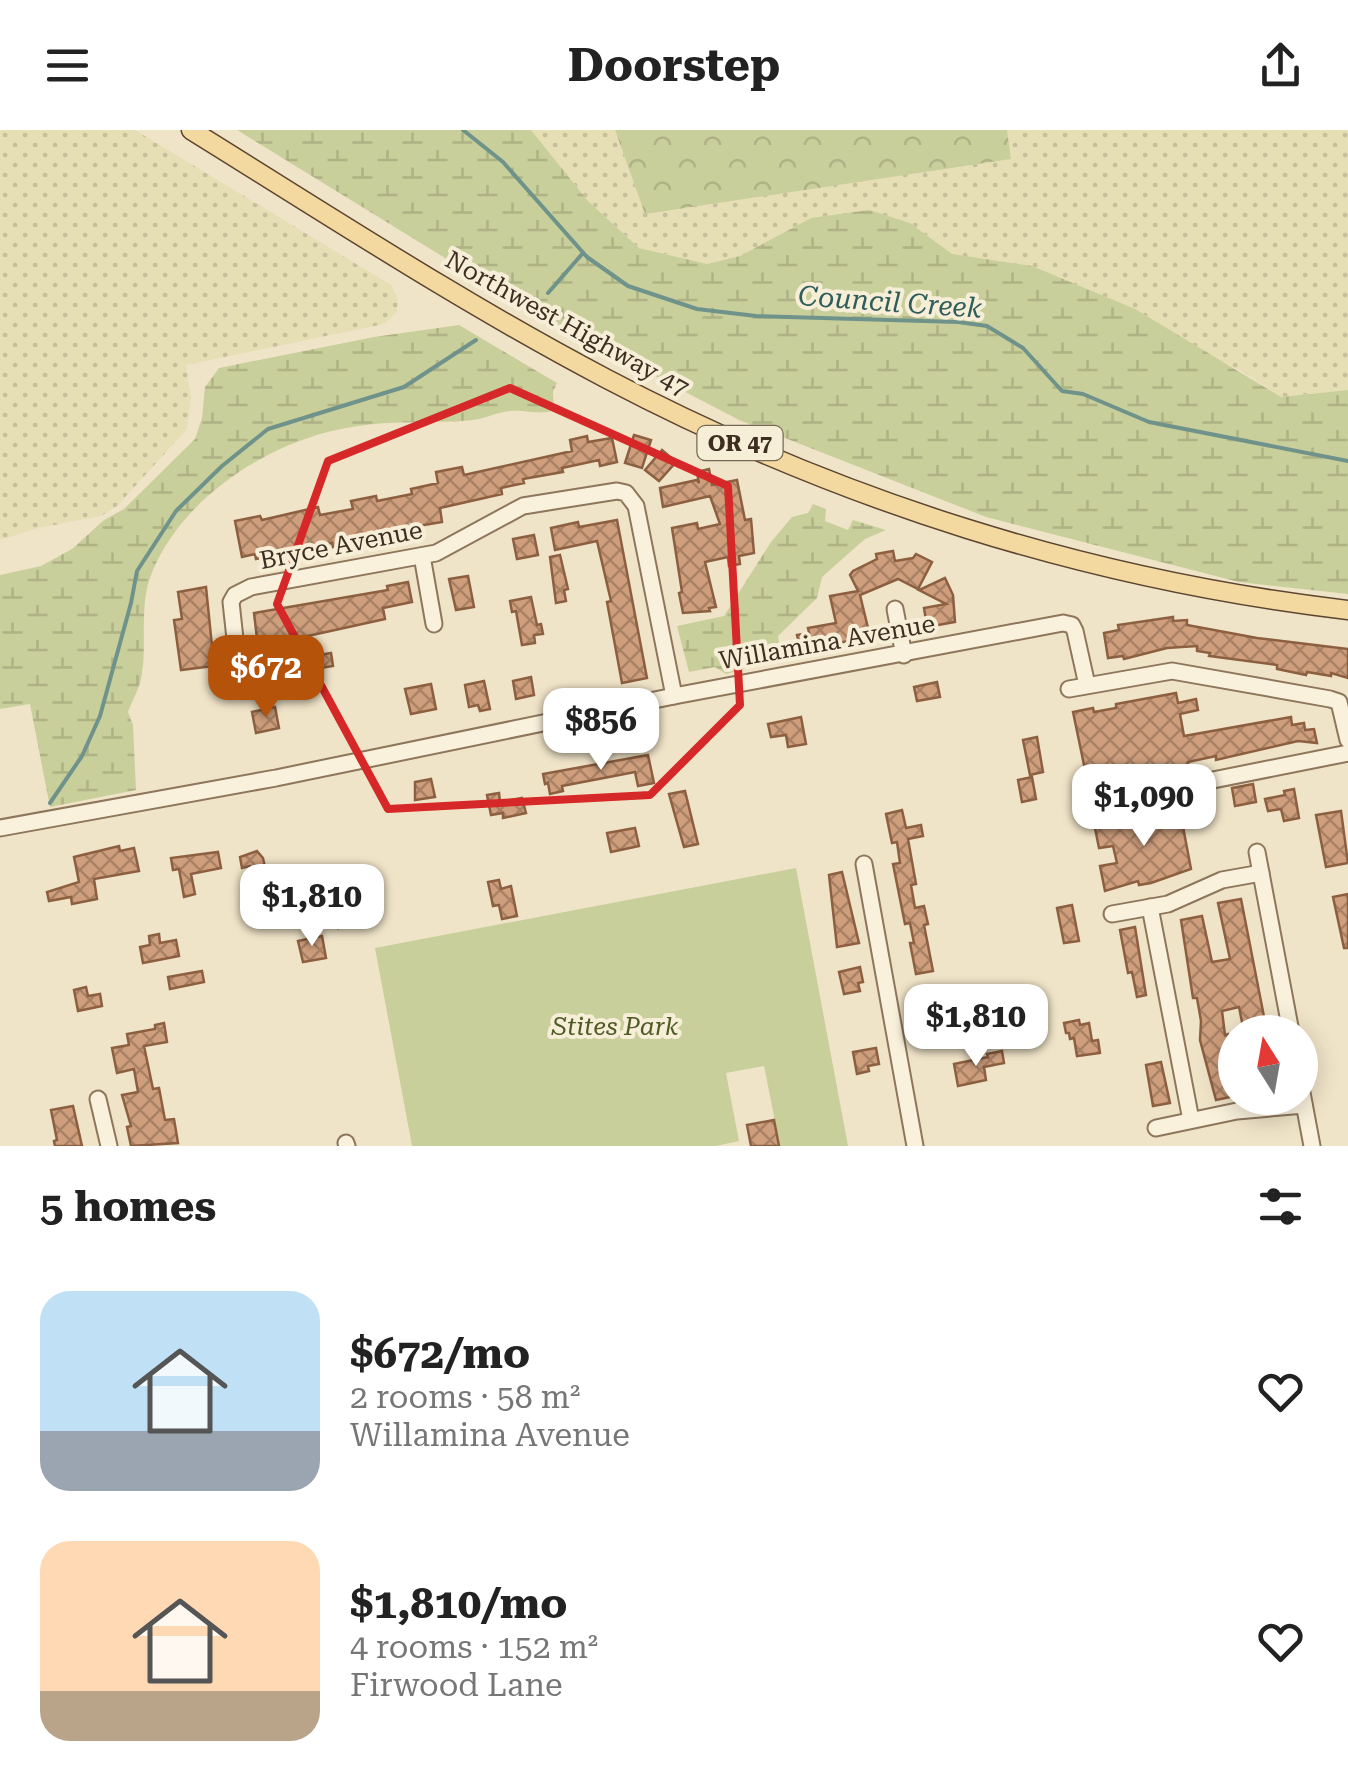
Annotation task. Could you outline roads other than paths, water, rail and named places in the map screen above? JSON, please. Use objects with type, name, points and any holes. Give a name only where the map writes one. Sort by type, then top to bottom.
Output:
[{"type":"main road","name":"Northwest Highway 47","points":[[191,130],[569,359],[787,464],[884,501],[1055,554],[1219,591],[1348,610]]},
{"type":"street","name":"Bryce Avenue","points":[[236,648],[230,613],[234,595],[251,587],[445,550],[523,506],[606,490],[626,493],[639,516],[674,696]]},
{"type":"street","points":[[422,556],[434,624]]},
{"type":"street","points":[[894,609],[904,654]]},
{"type":"street","name":"Willamina Avenue","points":[[0,828],[1063,624],[1072,625],[1076,631],[1087,686]]},
{"type":"street","points":[[1068,690],[1172,671],[1339,702],[1348,740]]},
{"type":"street","points":[[1093,804],[1348,753]]},
{"type":"street","points":[[1257,852],[1288,1015]]},
{"type":"street","points":[[864,864],[915,1146]]},
{"type":"street","points":[[1112,914],[1184,899],[1222,880],[1261,873]]},
{"type":"street","points":[[1150,907],[1192,1120]]},
{"type":"street","points":[[98,1100],[109,1146]]},
{"type":"street","points":[[1156,1128],[1227,1115]]},
{"type":"street","points":[[1306,1115],[1312,1146]]},
{"type":"waterway","name":"Council Creek","points":[[463,130],[503,162],[587,257],[628,286],[697,309],[756,316],[987,326],[1023,348],[1062,391],[1083,394],[1149,422],[1348,461]]},
{"type":"waterway","points":[[548,293],[583,253]]},
{"type":"waterway","points":[[50,803],[82,756],[100,716],[137,571],[176,511],[268,429],[404,387],[476,340]]},
{"type":"park label","name":"Stites Park","points":[[615,1026]]}]
